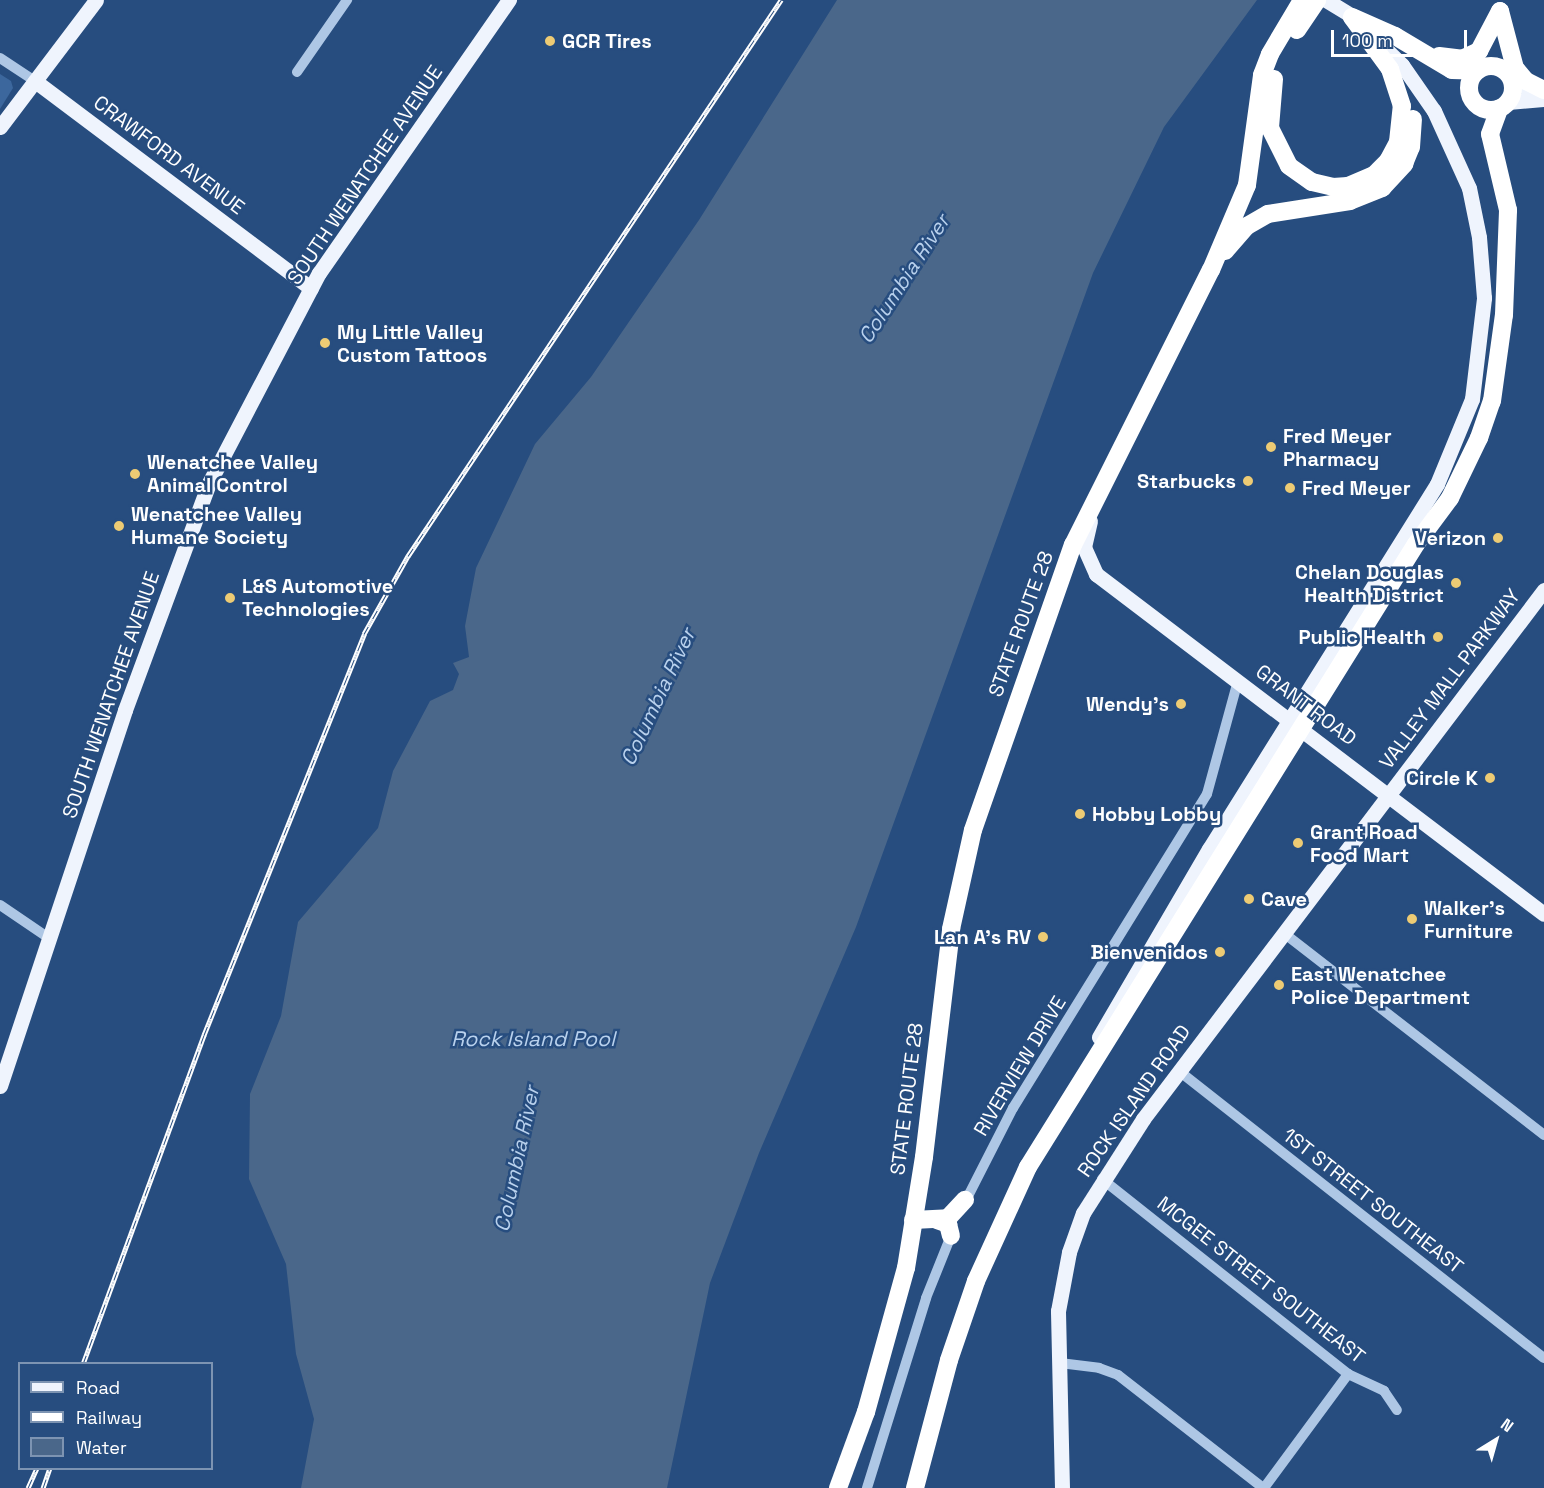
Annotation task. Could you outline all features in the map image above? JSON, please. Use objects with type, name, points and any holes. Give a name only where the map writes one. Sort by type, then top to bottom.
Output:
[{"type":"highway","name":"STATE ROUTE 28","points":[[838,1488],[866,1412],[898,1302],[924,1157],[951,929],[974,831],[1036,644],[1073,545],[1211,270],[1247,186],[1265,66],[1302,0]]},
{"type":"highway","points":[[1317,0],[1285,47],[1276,68],[1270,118],[1283,159],[1296,173],[1322,186],[1348,186],[1374,175],[1392,156],[1402,127],[1401,98],[1394,76],[1352,17]]},
{"type":"highway","points":[[1418,49],[1453,58],[1473,55],[1484,45],[1500,5]]},
{"type":"highway","points":[[915,1488],[949,1360],[976,1281],[1018,1187],[1056,1120],[1297,724],[1416,544],[1458,485],[1486,420],[1494,297],[1508,210],[1490,134],[1512,91],[1500,38],[1500,5]]},
{"type":"highway","points":[[1500,5],[1515,69],[1526,81],[1544,90]]},
{"type":"highway","points":[[1211,270],[1235,238],[1256,220],[1276,212],[1368,196],[1388,183],[1404,164],[1412,136],[1409,92],[1397,70],[1352,17]]},
{"type":"highway","points":[[1352,17],[1418,49],[1452,70],[1480,69],[1508,76]]},
{"type":"highway","points":[[1500,38],[1469,84],[1472,100],[1484,109],[1504,105]]},
{"type":"highway","points":[[913,1220],[937,1220],[952,1215],[965,1200]]},
{"type":"highway","points":[[937,1220],[948,1224],[951,1236]]},
{"type":"main road","points":[[0,127],[96,0]]},
{"type":"main road","name":"SOUTH WENATCHEE AVENUE","points":[[0,1086],[125,710],[208,483],[311,288],[509,0]]},
{"type":"main road","points":[[1297,724],[1451,458],[1476,382],[1494,297],[1488,229],[1475,176],[1458,133],[1408,58],[1378,32],[1326,0]]},
{"type":"main road","points":[[1508,76],[1544,97]]},
{"type":"main road","name":"CRAWFORD AVENUE","points":[[35,81],[311,288]]},
{"type":"main road","points":[[1504,105],[1544,97]]},
{"type":"main road","name":"GRANT ROAD","points":[[1092,509],[1084,547],[1096,574],[1146,615],[1390,794],[1544,914]]},
{"type":"main road","name":"VALLEY MALL PARKWAY","points":[[1390,794],[1544,590]]},
{"type":"main road","name":"ROCK ISLAND ROAD","points":[[1062,1488],[1058,1311],[1069,1252],[1102,1179],[1179,1071],[1390,794]]},
{"type":"street","points":[[297,72],[346,0]]},
{"type":"street","name":"CRAWFORD AVENUE","points":[[0,58],[35,81]]},
{"type":"street","name":"RIVERVIEW DRIVE","points":[[867,1488],[926,1298],[965,1200],[1013,1108],[1207,794],[1238,681]]},
{"type":"street","points":[[0,905],[50,939]]},
{"type":"street","points":[[1284,934],[1544,1135]]},
{"type":"street","name":"1ST STREET SOUTHEAST","points":[[1179,1071],[1544,1358]]},
{"type":"street","name":"MCGEE STREET SOUTHEAST","points":[[1102,1179],[1348,1374],[1384,1391],[1397,1410]]},
{"type":"street","points":[[1060,1363],[1099,1368],[1118,1375],[1264,1488],[1348,1374]]},
{"type":"shaded area","points":[[0,74],[11,81],[13,88],[0,109]]},
{"type":"water","name":"Rock Island Pool","points":[[837,0],[1257,0],[1164,127],[1093,273],[856,927],[759,1153],[710,1283],[667,1488],[301,1488],[314,1419],[296,1354],[286,1264],[249,1179],[250,1094],[281,1016],[298,922],[378,828],[393,771],[430,701],[453,690],[459,674],[453,663],[469,657],[465,626],[476,568],[535,444],[591,377],[699,220]]},
{"type":"railway","points":[[84,1362],[204,1035],[364,634],[408,556],[781,0]]},
{"type":"railway","points":[[28,1488],[36,1470]]},
{"type":"railway","points":[[43,1488],[49,1470]]},
{"type":"place","name":"GCR Tires","points":[[550,41]]},
{"type":"place","name":"My Little Valley Custom Tattoos","points":[[325,343]]},
{"type":"place","name":"Fred Meyer Pharmacy","points":[[1271,447]]},
{"type":"place","name":"Wenatchee Valley Animal Control","points":[[135,474]]},
{"type":"place","name":"Starbucks","points":[[1248,481]]},
{"type":"place","name":"Fred Meyer","points":[[1290,488]]},
{"type":"place","name":"Wenatchee Valley Humane Society","points":[[119,526]]},
{"type":"place","name":"Verizon","points":[[1498,538]]},
{"type":"place","name":"Chelan Douglas Health District","points":[[1456,583]]},
{"type":"place","name":"L&S Automotive Technologies","points":[[230,598]]},
{"type":"place","name":"Public Health","points":[[1438,637]]},
{"type":"place","name":"Wendy's","points":[[1181,704]]},
{"type":"place","name":"Circle K","points":[[1490,778]]},
{"type":"place","name":"Hobby Lobby","points":[[1080,814]]},
{"type":"place","name":"Grant Road Food Mart","points":[[1298,843]]},
{"type":"place","name":"Cave","points":[[1249,899]]},
{"type":"place","name":"Walker's Furniture","points":[[1412,919]]},
{"type":"place","name":"Lan A's RV","points":[[1043,937]]},
{"type":"place","name":"Bienvenidos","points":[[1220,952]]},
{"type":"place","name":"East Wenatchee Police Department","points":[[1279,985]]},
{"type":"water label","name":"Columbia River","points":[[904,279]]},
{"type":"water label","name":"Columbia River","points":[[658,697]]},
{"type":"water label","name":"Columbia River","points":[[517,1159]]}]
